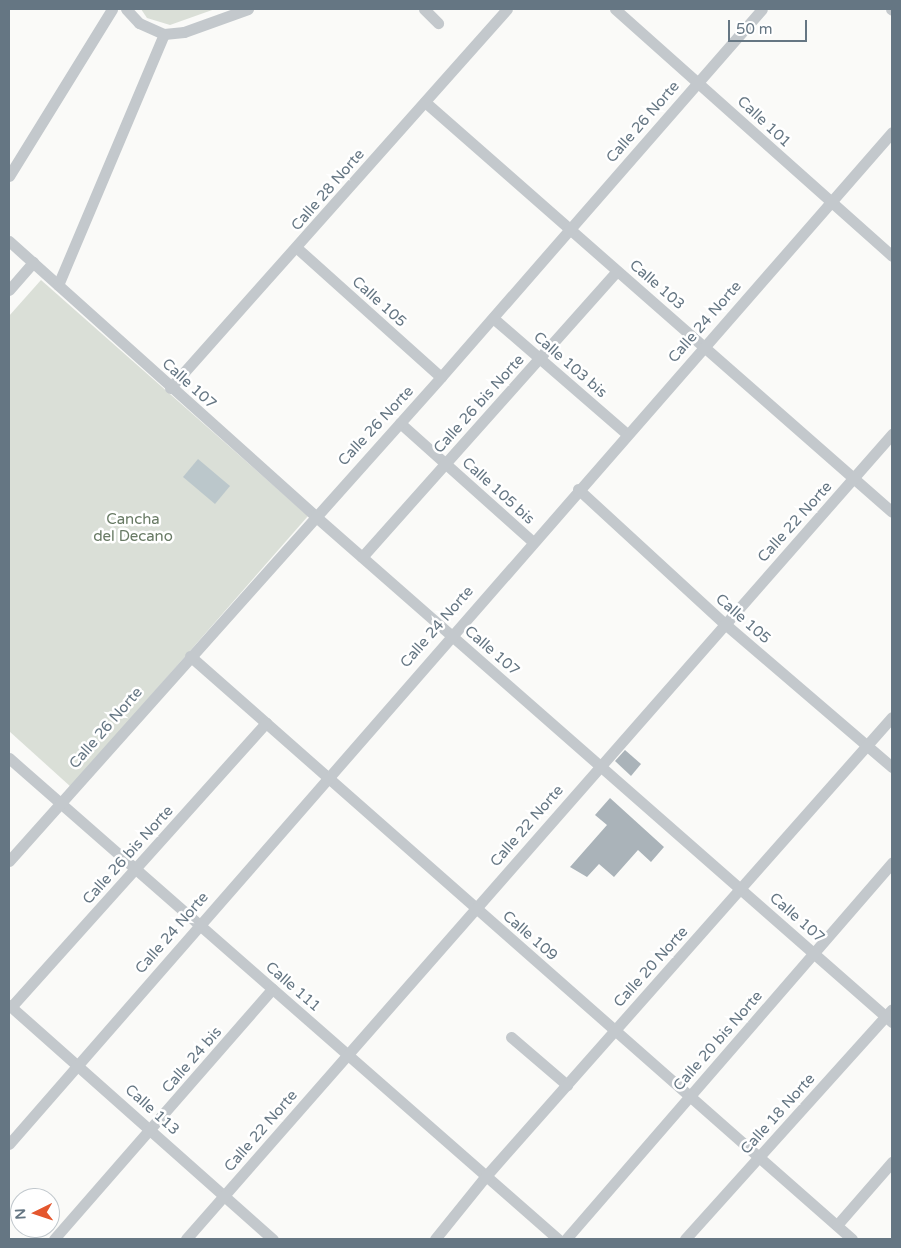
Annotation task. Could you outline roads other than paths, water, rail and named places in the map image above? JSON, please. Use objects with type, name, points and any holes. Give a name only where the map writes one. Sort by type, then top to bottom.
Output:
[{"type":"street","points":[[9,176],[112,9]]},
{"type":"street","points":[[126,9],[139,23],[164,34],[184,32],[248,9]]},
{"type":"street","points":[[424,9],[438,24]]},
{"type":"street","name":"Calle 28 Norte","points":[[170,388],[297,248],[507,9]]},
{"type":"street","name":"Calle 101","points":[[615,9],[830,203],[892,256]]},
{"type":"street","name":"Calle 26 Norte","points":[[9,861],[13,847],[60,803],[314,515],[400,423],[762,9]]},
{"type":"street","points":[[58,285],[164,34]]},
{"type":"street","name":"Calle 103","points":[[425,102],[892,512]]},
{"type":"street","name":"Calle 24 Norte","points":[[9,1144],[77,1062],[200,925],[326,776],[892,132]]},
{"type":"street","name":"Calle 107","points":[[9,241],[170,388],[362,558],[814,953],[890,1016]]},
{"type":"street","name":"Calle 105","points":[[297,248],[441,377]]},
{"type":"street","points":[[9,290],[33,262]]},
{"type":"street","name":"Calle 26 bis Norte","points":[[362,558],[617,271]]},
{"type":"street","name":"Calle 103 bis","points":[[493,318],[627,434]]},
{"type":"street","name":"Calle 105 bis","points":[[400,423],[532,541]]},
{"type":"street","name":"Calle 22 Norte","points":[[186,1239],[600,764],[892,434]]},
{"type":"street","name":"Calle 105","points":[[578,489],[725,624],[892,767]]},
{"type":"street","name":"Calle 109","points":[[190,656],[475,909],[692,1094],[759,1157],[852,1239]]},
{"type":"street","name":"Calle 20 Norte","points":[[435,1239],[485,1177],[742,889],[892,717]]},
{"type":"street","name":"Calle 26 bis Norte","points":[[10,1006],[136,869],[266,723]]},
{"type":"street","name":"Calle 111","points":[[9,758],[558,1239]]},
{"type":"street","name":"Calle 20 bis Norte","points":[[566,1239],[892,862]]},
{"type":"street","name":"Calle 24 bis","points":[[54,1239],[152,1130],[272,990]]},
{"type":"street","name":"Calle 113","points":[[10,1006],[77,1062],[273,1239]]},
{"type":"street","name":"Calle 18 Norte","points":[[685,1239],[890,1016]]},
{"type":"street","points":[[511,1036],[567,1085]]},
{"type":"street","points":[[837,1225],[892,1162]]},
{"type":"park label","name":"Cancha del Decano","points":[[133,528]]}]
